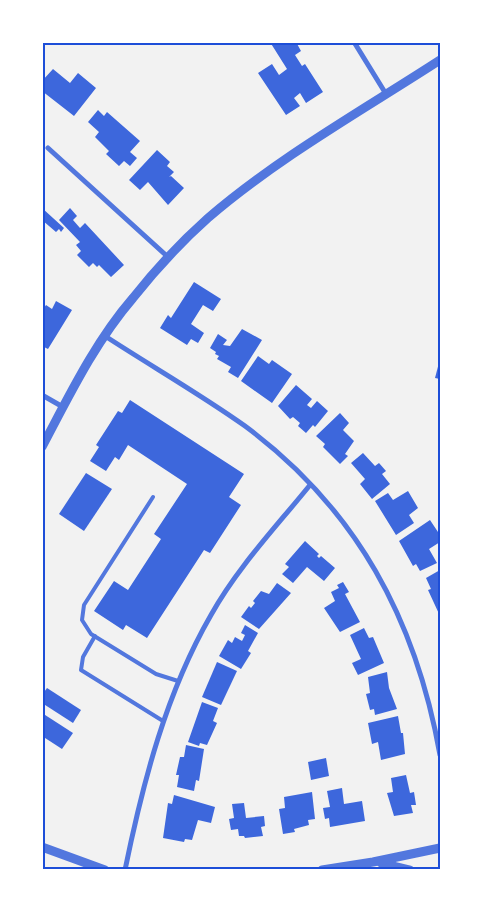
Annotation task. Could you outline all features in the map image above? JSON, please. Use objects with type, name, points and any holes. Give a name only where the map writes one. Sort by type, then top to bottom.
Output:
[{"type":"street","points":[[354,42],[387,94]]},
{"type":"street","points":[[42,447],[105,336],[132,298],[168,257],[209,217],[258,180],[440,60]]},
{"type":"street","points":[[48,148],[168,257]]},
{"type":"street","points":[[105,336],[243,425],[276,452],[310,485],[352,534],[383,583],[399,613],[426,688],[440,755]]},
{"type":"street","points":[[42,395],[63,408]]},
{"type":"street","points":[[125,870],[135,820],[163,722],[178,681],[211,613],[254,553],[310,485]]},
{"type":"street","points":[[42,847],[105,870]]},
{"type":"street","points":[[322,870],[374,862],[440,848]]},
{"type":"street","points":[[374,862],[401,866],[410,870]]},
{"type":"lane","points":[[154,497],[84,605],[82,620],[95,636],[156,674],[178,681]]},
{"type":"lane","points":[[95,636],[83,657],[82,670],[163,722]]},
{"type":"building","points":[[270,42],[296,42],[301,51],[295,55],[302,66],[305,64],[323,92],[306,103],[300,93],[294,98],[300,106],[286,115],[258,73],[272,64],[279,75],[287,69]]},
{"type":"building","points":[[53,69],[70,83],[78,73],[96,88],[74,116],[42,91],[42,81]]},
{"type":"building","points":[[98,110],[104,116],[107,112],[140,141],[130,152],[137,158],[130,166],[124,161],[119,166],[106,154],[109,151],[95,137],[99,132],[88,122]]},
{"type":"building","points":[[157,150],[170,162],[167,166],[174,172],[169,177],[171,176],[184,188],[168,205],[148,182],[140,190],[129,180]]},
{"type":"building","points":[[42,208],[64,228],[61,232],[59,229],[56,232],[42,220]]},
{"type":"building","points":[[70,208],[77,216],[73,220],[80,228],[85,223],[124,265],[111,277],[99,265],[97,267],[93,263],[89,267],[77,255],[81,251],[76,245],[80,242],[59,220]]},
{"type":"building","points":[[194,282],[221,299],[213,311],[203,305],[191,324],[204,333],[198,343],[191,339],[187,345],[160,328],[168,315],[171,318]]},
{"type":"building","points":[[56,301],[72,310],[48,349],[42,346],[42,311],[46,305],[52,309]]},
{"type":"building","points":[[242,329],[262,340],[238,378],[228,372],[231,367],[217,359],[219,356],[210,348],[218,334],[227,340],[223,345],[230,346]]},
{"type":"building","points":[[258,356],[269,364],[272,360],[292,374],[272,403],[241,381]]},
{"type":"building","points":[[440,359],[440,379],[435,378]]},
{"type":"building","points":[[296,385],[312,399],[307,405],[311,408],[317,401],[328,411],[315,427],[313,425],[306,433],[298,426],[300,423],[293,417],[290,419],[278,406]]},
{"type":"building","points":[[130,400],[244,474],[229,497],[241,505],[210,553],[204,550],[147,638],[126,625],[123,630],[94,611],[114,581],[128,590],[161,539],[154,534],[187,484],[128,445],[119,460],[115,457],[106,471],[90,461],[99,447],[96,445],[118,411],[122,413]]},
{"type":"building","points":[[340,413],[349,423],[343,430],[354,441],[345,454],[348,456],[340,464],[323,447],[325,444],[316,436]]},
{"type":"building","points":[[363,453],[375,466],[379,463],[386,471],[382,474],[390,484],[372,499],[360,484],[365,479],[351,463]]},
{"type":"building","points":[[86,473],[112,489],[84,531],[59,514]]},
{"type":"building","points":[[408,491],[418,508],[409,515],[414,523],[396,535],[375,501],[388,493],[393,500]]},
{"type":"building","points":[[430,520],[440,535],[440,542],[429,549],[437,563],[420,571],[416,564],[413,566],[399,541]]},
{"type":"building","points":[[305,541],[319,554],[317,556],[319,558],[321,556],[335,568],[324,581],[307,567],[293,583],[282,574],[289,567],[285,564]]},
{"type":"building","points":[[440,570],[440,616],[428,590],[431,589],[426,578]]},
{"type":"building","points":[[343,582],[349,592],[345,594],[360,622],[340,632],[324,608],[335,601],[331,592],[339,588],[337,585]]},
{"type":"building","points":[[277,583],[291,593],[259,629],[241,617],[249,606],[251,608],[255,603],[253,601],[261,591],[269,594]]},
{"type":"building","points":[[245,625],[258,633],[248,651],[251,653],[241,669],[219,656],[228,640],[232,643],[235,637],[242,641],[245,635],[241,633]]},
{"type":"building","points":[[364,628],[369,638],[373,637],[384,663],[358,675],[352,663],[361,659],[350,635]]},
{"type":"building","points":[[217,662],[237,671],[221,705],[202,697]]},
{"type":"building","points":[[387,672],[389,688],[397,709],[375,715],[374,709],[370,710],[366,694],[370,693],[368,677]]},
{"type":"building","points":[[47,688],[81,710],[73,723],[42,703],[42,695]]},
{"type":"building","points":[[202,702],[218,708],[213,721],[217,723],[207,745],[200,743],[199,746],[188,742]]},
{"type":"building","points":[[42,713],[73,733],[62,749],[42,736]]},
{"type":"building","points":[[398,716],[401,733],[403,733],[405,754],[381,760],[378,742],[372,744],[368,723]]},
{"type":"building","points":[[186,745],[204,749],[199,781],[196,780],[194,791],[177,787],[179,775],[176,775],[180,757],[184,757]]},
{"type":"building","points":[[326,758],[329,776],[311,780],[308,762]]},
{"type":"building","points":[[406,775],[410,793],[414,792],[416,805],[411,805],[413,813],[394,816],[387,793],[393,792],[391,778]]},
{"type":"building","points":[[342,788],[344,804],[362,801],[365,821],[330,827],[329,818],[325,819],[323,808],[330,807],[327,791]]},
{"type":"building","points":[[312,792],[315,819],[308,820],[309,825],[294,829],[295,832],[283,834],[279,809],[285,808],[284,797]]},
{"type":"building","points":[[174,795],[215,807],[211,823],[198,820],[192,840],[185,839],[184,842],[163,838],[168,803],[172,804]]},
{"type":"building","points":[[244,803],[246,818],[264,816],[265,826],[261,827],[263,836],[245,838],[244,836],[239,836],[238,829],[231,830],[229,819],[234,818],[232,804]]}]
